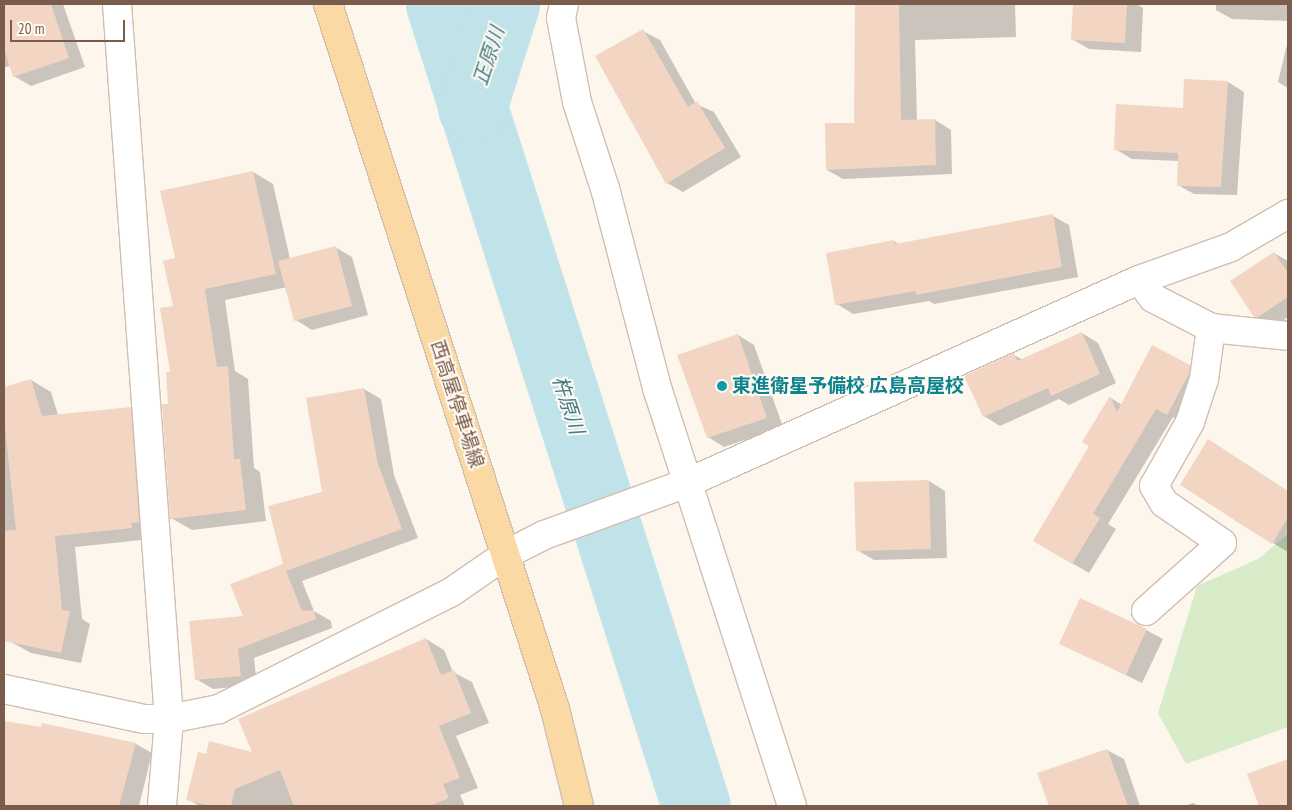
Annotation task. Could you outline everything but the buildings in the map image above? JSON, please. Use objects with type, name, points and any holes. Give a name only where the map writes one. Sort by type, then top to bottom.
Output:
[{"type":"main road","name":"西高屋停車場線","points":[[328,4],[555,709],[579,806]]},
{"type":"street","points":[[117,4],[169,719],[162,806]]},
{"type":"street","points":[[564,4],[561,18],[577,102],[606,192],[658,391],[678,486],[792,806]]},
{"type":"street","points":[[4,689],[144,719],[169,719],[219,709],[450,593],[505,555],[556,532],[678,486],[1139,280],[1231,247],[1288,214]]},
{"type":"street","points":[[1139,280],[1153,298],[1211,328],[1288,336]]},
{"type":"street","points":[[1146,611],[1222,544],[1164,503],[1154,486],[1190,422],[1204,380],[1211,328]]},
{"type":"green space","points":[[1288,534],[1288,727],[1186,764],[1158,713],[1197,586],[1258,559]]},
{"type":"waterway","name":"杵原川","points":[[440,4],[696,806]]},
{"type":"waterway","name":"正原川","points":[[472,108],[505,4]]},
{"type":"place","name":"東進衛星予備校 広島高屋校","points":[[722,386]]}]
